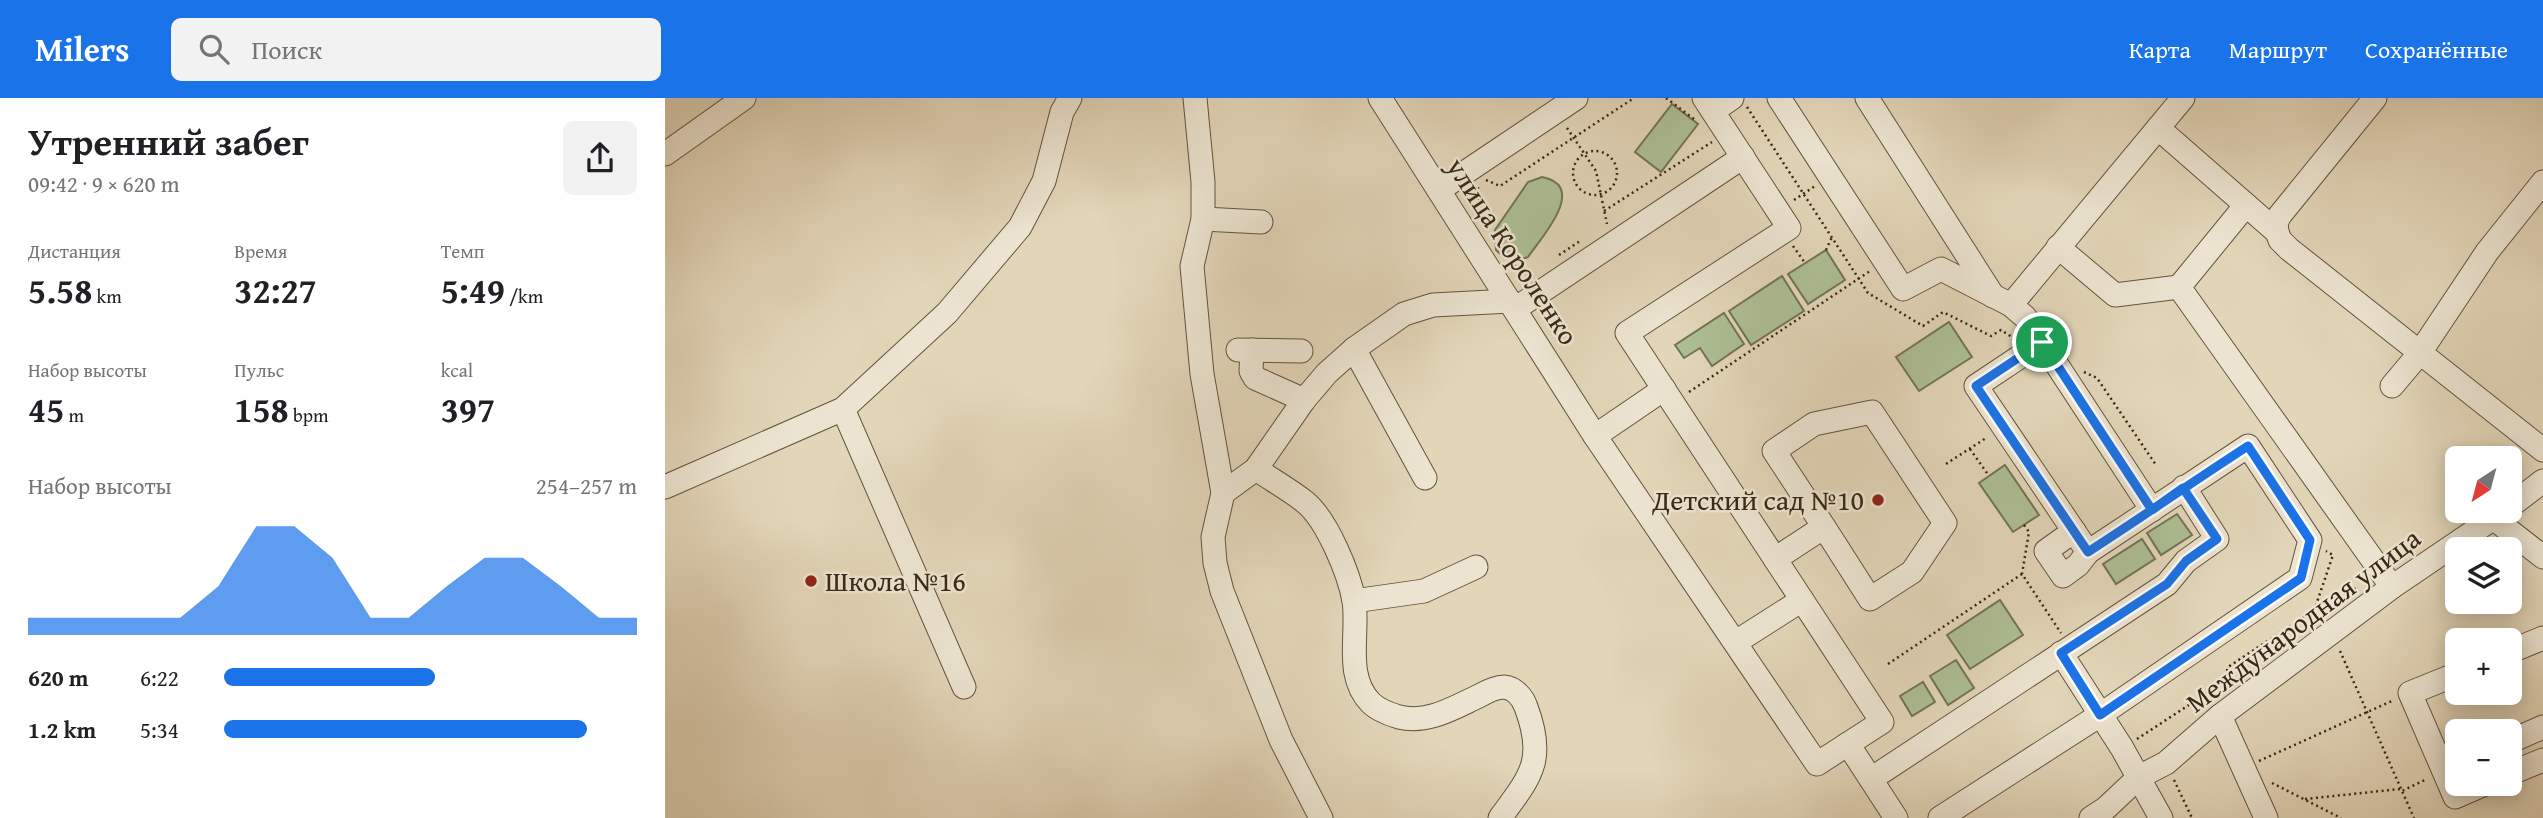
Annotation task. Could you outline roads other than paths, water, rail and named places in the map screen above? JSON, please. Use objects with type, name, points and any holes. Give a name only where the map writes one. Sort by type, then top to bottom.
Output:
[{"type":"street","points":[[665,154],[744,98]]},
{"type":"street","points":[[665,487],[843,409],[947,313],[1020,227],[1044,181],[1062,112],[1070,98]]},
{"type":"street","points":[[1195,98],[1203,182],[1203,219],[1192,266],[1202,374],[1223,492],[1213,537],[1215,563],[1222,591],[1281,740],[1321,818]]},
{"type":"street","name":"улица Короленко","points":[[1380,98],[1595,436],[1817,764],[1848,744]]},
{"type":"street","points":[[1439,190],[1576,98]]},
{"type":"street","points":[[1732,98],[1705,110],[1743,157],[1789,228],[1627,333],[1882,722],[1848,744],[1896,818]]},
{"type":"street","points":[[1779,98],[1903,289],[1941,269],[2002,300],[2025,317],[2152,510]]},
{"type":"street","points":[[1867,98],[2002,300]]},
{"type":"street","points":[[2002,300],[2058,247],[2183,98]]},
{"type":"street","points":[[2375,98],[2280,215],[2276,223],[2280,240],[2419,354],[2543,450]]},
{"type":"street","points":[[2158,128],[2277,232]]},
{"type":"street","points":[[1223,492],[1256,469],[1304,400],[1327,373],[1354,349],[1404,314],[1433,305],[1512,305],[1743,157]]},
{"type":"street","points":[[2392,386],[2419,354],[2487,252],[2543,182]]},
{"type":"street","points":[[2058,247],[2115,295],[2179,287],[2246,205]]},
{"type":"street","points":[[1203,219],[1261,222]]},
{"type":"street","points":[[2179,287],[2385,593]]},
{"type":"street","points":[[2042,342],[1976,386],[2088,552]]},
{"type":"street","points":[[1354,349],[1425,478]]},
{"type":"street","points":[[1301,351],[1245,350],[1255,378],[1304,400]]},
{"type":"street","points":[[1595,436],[1668,396]]},
{"type":"street","points":[[843,409],[964,687]]},
{"type":"street","points":[[1872,412],[1945,523],[1912,572],[1870,599],[1824,527],[1773,451],[1814,424],[1872,412]]},
{"type":"street","points":[[1940,818],[2100,715],[2301,578],[2310,540],[2248,446],[2088,552],[2078,565],[2063,576],[2046,551],[2074,531]]},
{"type":"street","points":[[1256,469],[1307,503],[1332,537],[1354,601],[1359,688],[1372,705],[1388,714],[1410,719],[1433,718],[1490,690],[1503,687],[1514,691],[1524,700],[1536,732],[1535,755],[1525,784],[1500,818]]},
{"type":"street","name":"Международная улица","points":[[2522,497],[2543,481]]},
{"type":"street","points":[[1871,779],[2167,584],[2186,561],[2217,539],[2183,488]]},
{"type":"street","name":"Международная улица","points":[[2091,818],[2140,777],[2166,763],[2220,716],[2332,632],[2486,523]]},
{"type":"street","points":[[2512,523],[2543,557]]},
{"type":"street","points":[[1775,559],[1824,527]]},
{"type":"street","points":[[1354,601],[1424,591],[1476,567]]},
{"type":"street","points":[[1736,642],[1802,600]]},
{"type":"street","points":[[2522,647],[2543,638]]},
{"type":"street","points":[[2066,650],[2100,715],[2140,777],[2161,818]]},
{"type":"street","points":[[2445,679],[2410,693],[2445,759]]},
{"type":"street","points":[[2220,716],[2266,818]]},
{"type":"street","points":[[2522,736],[2543,727]]},
{"type":"street","points":[[2522,769],[2543,760]]},
{"type":"place","name":"Детский сад №10","points":[[1878,500]]},
{"type":"place","name":"Школа №16","points":[[811,581]]}]
